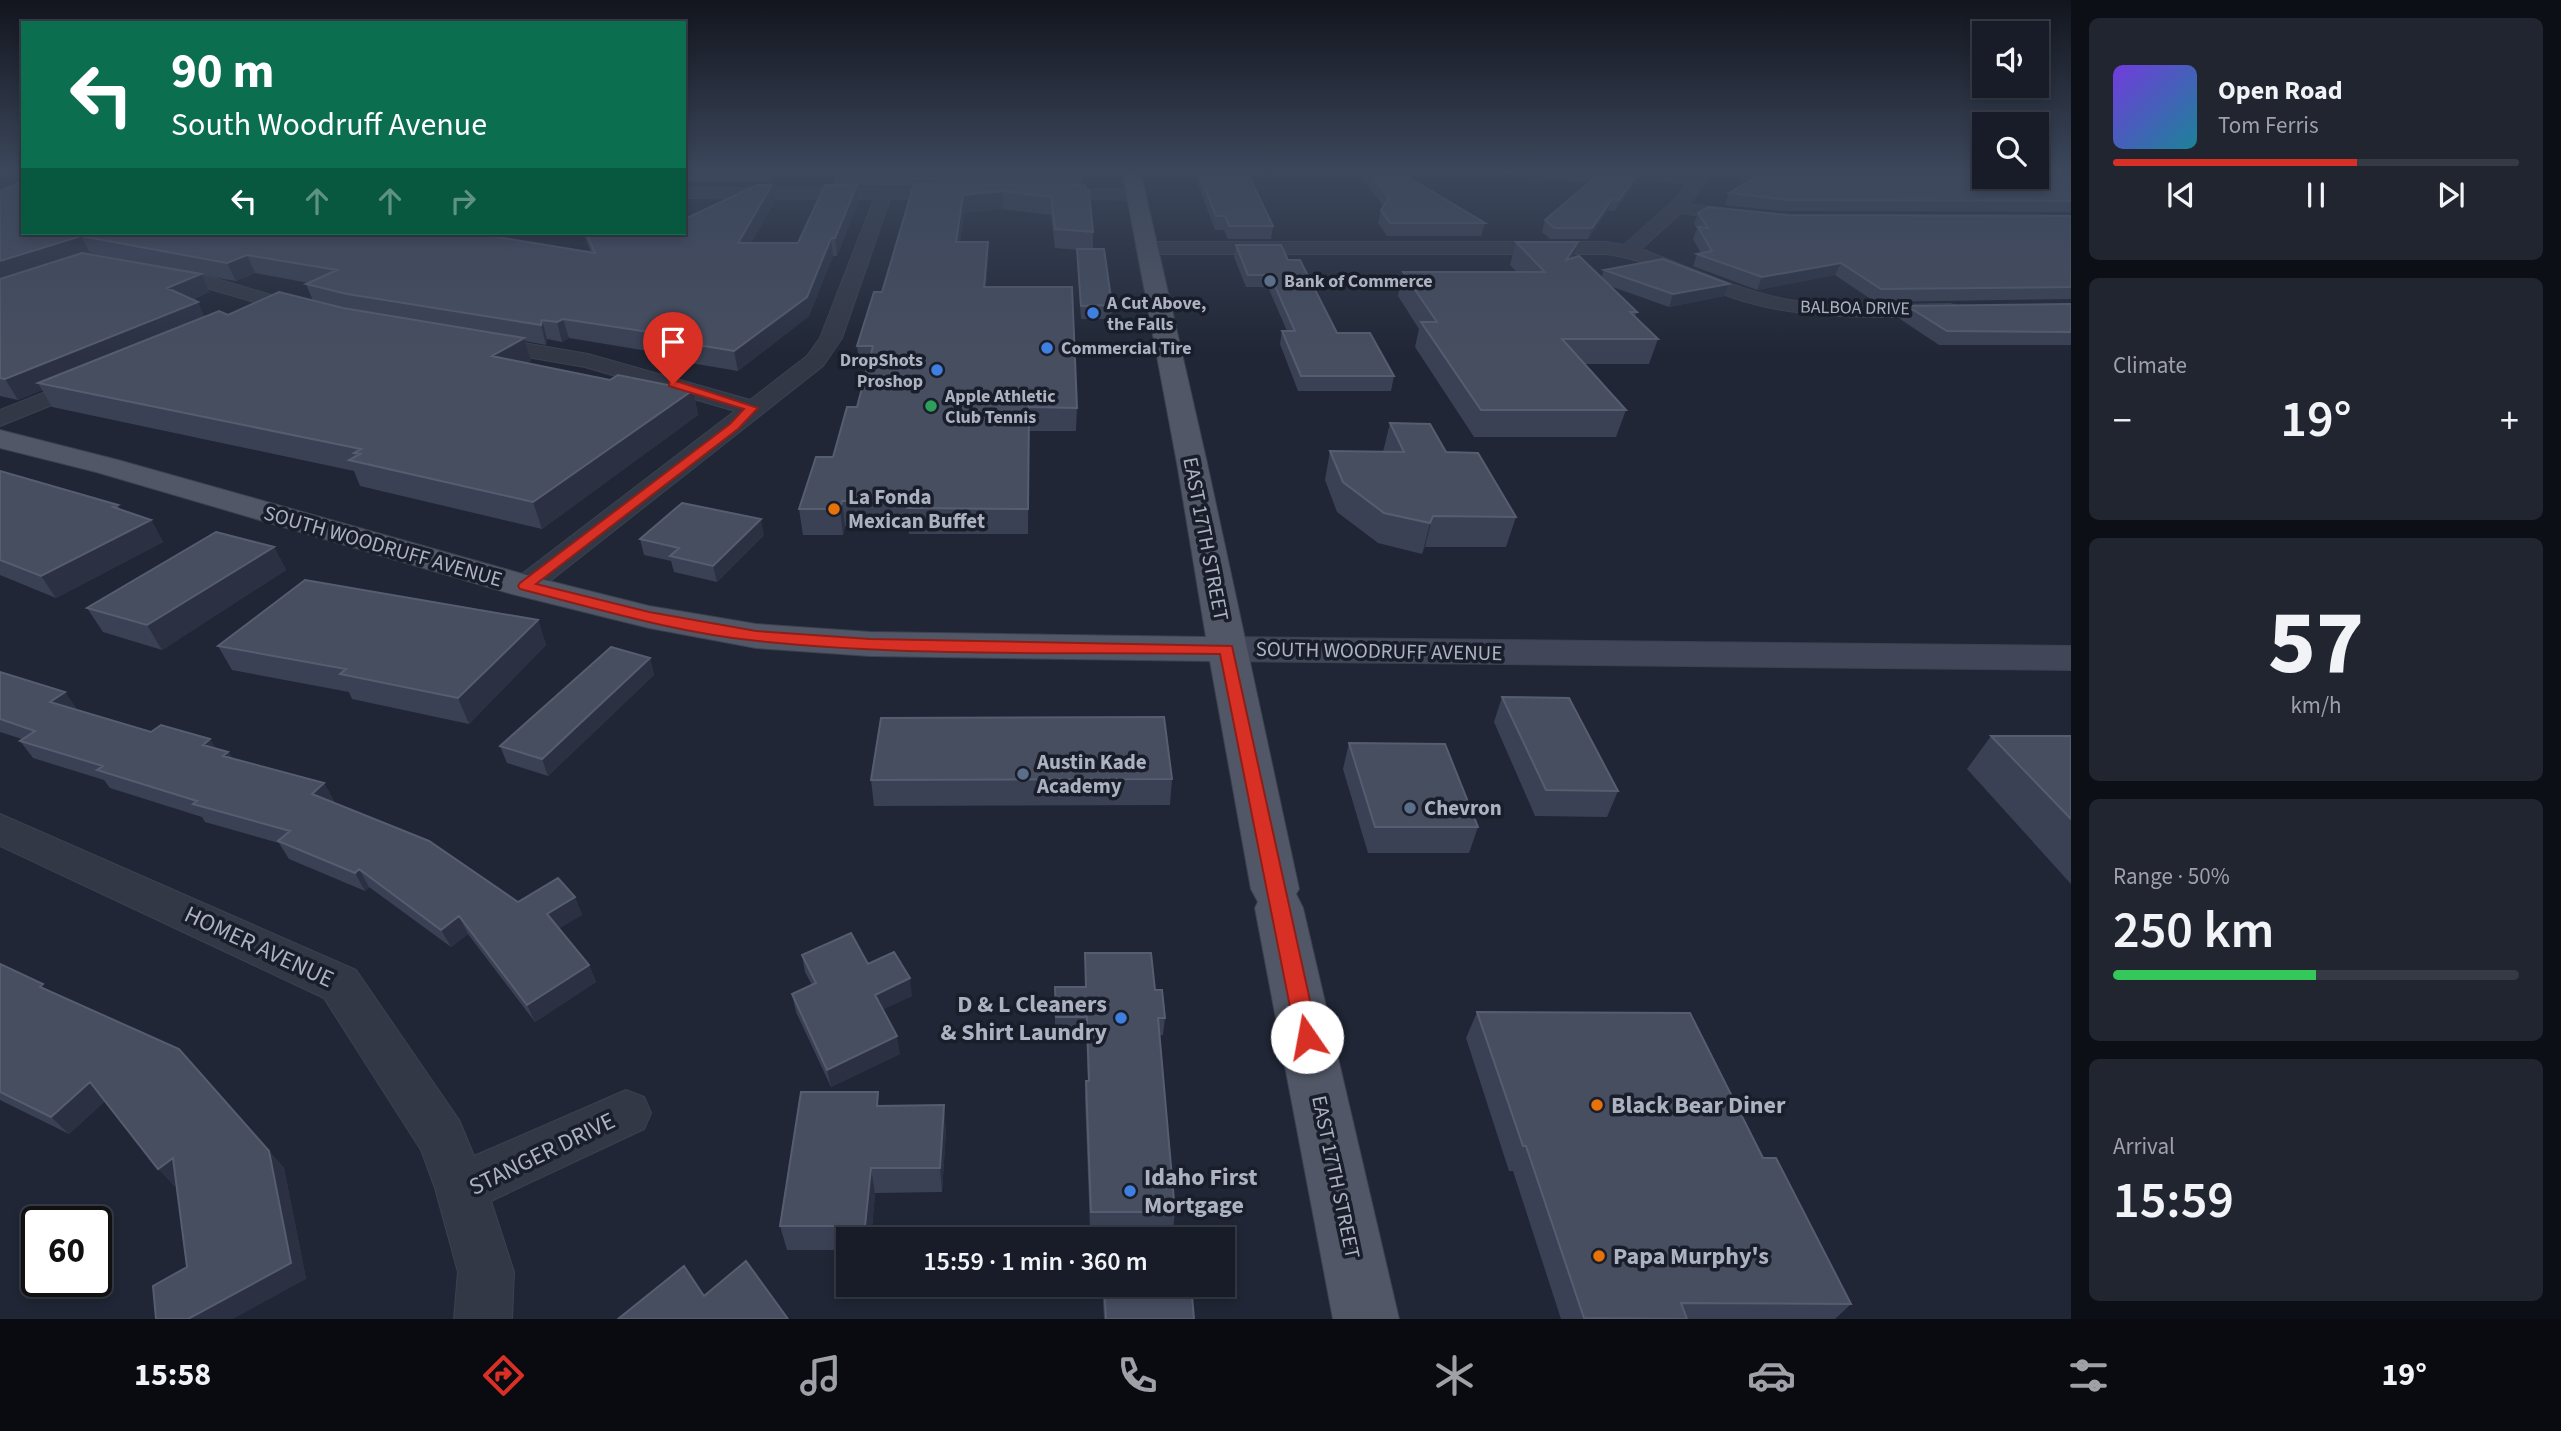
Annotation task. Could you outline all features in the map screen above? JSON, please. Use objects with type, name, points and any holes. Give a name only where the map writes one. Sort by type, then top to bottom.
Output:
[{"type":"main road","name":"EAST 17TH STREET","points":[[1142,232],[1195,474],[1277,899],[1366,1319]]},
{"type":"main road","name":"SOUTH WOODRUFF AVENUE","points":[[0,439],[107,466],[525,586],[649,617],[756,636],[870,644],[2071,658]]},
{"type":"street","points":[[525,586],[815,361],[831,338],[870,232]]},
{"type":"street","points":[[1628,251],[1649,232]]},
{"type":"street","name":"BALBOA DRIVE","points":[[1145,248],[1511,247],[1628,251],[1759,300],[1792,307],[1829,310],[1964,309]]},
{"type":"street","points":[[144,271],[213,284],[326,316]]},
{"type":"street","points":[[248,315],[278,302]]},
{"type":"street","points":[[459,340],[588,361],[752,408]]},
{"type":"street","points":[[0,419],[113,372]]},
{"type":"street","name":"HOMER AVENUE","points":[[0,829],[340,984],[441,1137],[461,1188]]},
{"type":"street","name":"STANGER DRIVE","points":[[483,1319],[486,1272],[461,1188],[626,1114]]},
{"type":"building","points":[[0,232],[21,232],[21,235],[485,235],[595,253],[587,235],[686,235],[686,232],[745,232],[738,243],[798,243],[803,232],[838,232],[835,238],[831,238],[807,297],[734,351],[650,337],[656,333],[563,319],[557,322],[542,320],[541,325],[347,294],[306,284],[337,270],[247,255],[227,263],[81,236],[0,261]]},
{"type":"building","points":[[900,232],[958,232],[956,242],[988,242],[984,287],[1072,287],[1077,408],[1029,407],[1028,509],[907,508],[908,501],[842,501],[840,509],[799,509],[816,457],[833,457],[847,407],[857,407],[873,346],[857,346],[874,292],[882,292]]},
{"type":"building","points":[[1701,232],[2071,232],[2071,287],[1881,289],[1841,263],[1762,277],[1697,254],[1712,251]]},
{"type":"building","points":[[1516,242],[1578,242],[1566,260],[1579,256],[1637,312],[1630,312],[1658,339],[1562,339],[1626,410],[1481,410],[1421,322],[1437,322],[1403,272],[1545,272]]},
{"type":"building","points":[[1236,245],[1281,245],[1288,260],[1300,260],[1337,333],[1370,333],[1394,376],[1301,376],[1282,331],[1295,331],[1270,275],[1248,275]]},
{"type":"building","points":[[1077,249],[1104,249],[1112,305],[1081,306]]},
{"type":"building","points":[[82,253],[201,274],[167,288],[198,302],[5,379],[0,378],[0,279]]},
{"type":"building","points":[[1663,259],[1729,284],[1673,294],[1604,270]]},
{"type":"building","points":[[279,292],[343,308],[524,338],[492,356],[610,380],[618,375],[693,390],[533,502],[349,460],[360,454],[354,453],[361,449],[38,383],[219,311],[228,315]]},
{"type":"building","points":[[2071,304],[2071,332],[1947,331],[1907,306]]},
{"type":"building","points":[[1390,423],[1430,424],[1446,452],[1478,453],[1516,517],[1433,516],[1430,523],[1384,513],[1343,482],[1330,451],[1404,452]]},
{"type":"building","points":[[0,471],[118,505],[113,507],[151,520],[41,576],[0,560]]},
{"type":"building","points":[[682,503],[761,519],[713,566],[670,556],[679,548],[640,539]]},
{"type":"building","points":[[216,532],[274,547],[147,625],[87,608]]},
{"type":"building","points":[[305,580],[538,620],[458,698],[340,674],[346,669],[218,646]]},
{"type":"building","points":[[611,647],[650,658],[542,759],[500,746]]},
{"type":"building","points":[[0,672],[65,692],[50,702],[151,732],[161,725],[210,739],[203,745],[228,752],[223,756],[324,783],[312,794],[429,841],[518,902],[558,878],[575,897],[547,914],[589,965],[527,1005],[459,916],[441,930],[359,869],[355,873],[278,841],[290,831],[193,804],[197,801],[97,770],[103,766],[20,741],[35,731],[0,719]]},
{"type":"building","points":[[1502,697],[1569,698],[1618,791],[1546,790]]},
{"type":"building","points":[[1164,717],[1172,779],[871,780],[881,718]]},
{"type":"building","points":[[1991,736],[2071,736],[2071,819]]},
{"type":"building","points":[[1349,743],[1445,744],[1478,827],[1375,827]]},
{"type":"building","points":[[851,933],[868,964],[894,952],[910,978],[875,995],[897,1036],[827,1070],[792,994],[816,983],[802,955]]},
{"type":"building","points":[[1085,953],[1151,953],[1155,990],[1162,990],[1165,1018],[1158,1018],[1175,1212],[1091,1212],[1086,1081],[1089,1081],[1087,1017],[1056,1017],[1055,987],[1086,987]]},
{"type":"building","points":[[0,964],[43,984],[40,987],[179,1049],[269,1151],[291,1263],[188,1319],[156,1319],[153,1286],[187,1267],[173,1158],[158,1169],[90,1082],[51,1117],[0,1092]]},
{"type":"building","points":[[1477,1012],[1690,1013],[1763,1158],[1776,1158],[1851,1304],[1681,1303],[1687,1319],[1584,1318]]},
{"type":"building","points":[[801,1092],[878,1092],[877,1106],[944,1105],[940,1168],[871,1168],[865,1226],[780,1226]]},
{"type":"building","points":[[746,1261],[788,1319],[618,1319],[684,1266],[704,1296]]},
{"type":"building","points":[[1105,1297],[1192,1297],[1194,1319],[1106,1319]]},
{"type":"place","name":"Bank of Commerce","points":[[1270,281]]},
{"type":"place","name":"A Cut Above, the Falls","points":[[1093,313]]},
{"type":"place","name":"Commercial Tire","points":[[1047,348]]},
{"type":"place","name":"DropShots Proshop","points":[[937,370]]},
{"type":"place","name":"Apple Athletic Club Tennis","points":[[931,406]]},
{"type":"place","name":"La Fonda Mexican Buffet","points":[[834,509]]},
{"type":"place","name":"Austin Kade Academy","points":[[1023,774]]},
{"type":"place","name":"Chevron","points":[[1410,808]]},
{"type":"place","name":"D & L Cleaners & Shirt Laundry","points":[[1121,1018]]},
{"type":"place","name":"Black Bear Diner","points":[[1597,1105]]},
{"type":"place","name":"Idaho First Mortgage","points":[[1130,1191]]},
{"type":"place","name":"Papa Murphy's","points":[[1599,1256]]},
{"type":"route","points":[[673,384],[752,408],[734,426],[525,586],[649,617],[756,636],[870,644],[1227,649],[1307,1037]]}]
